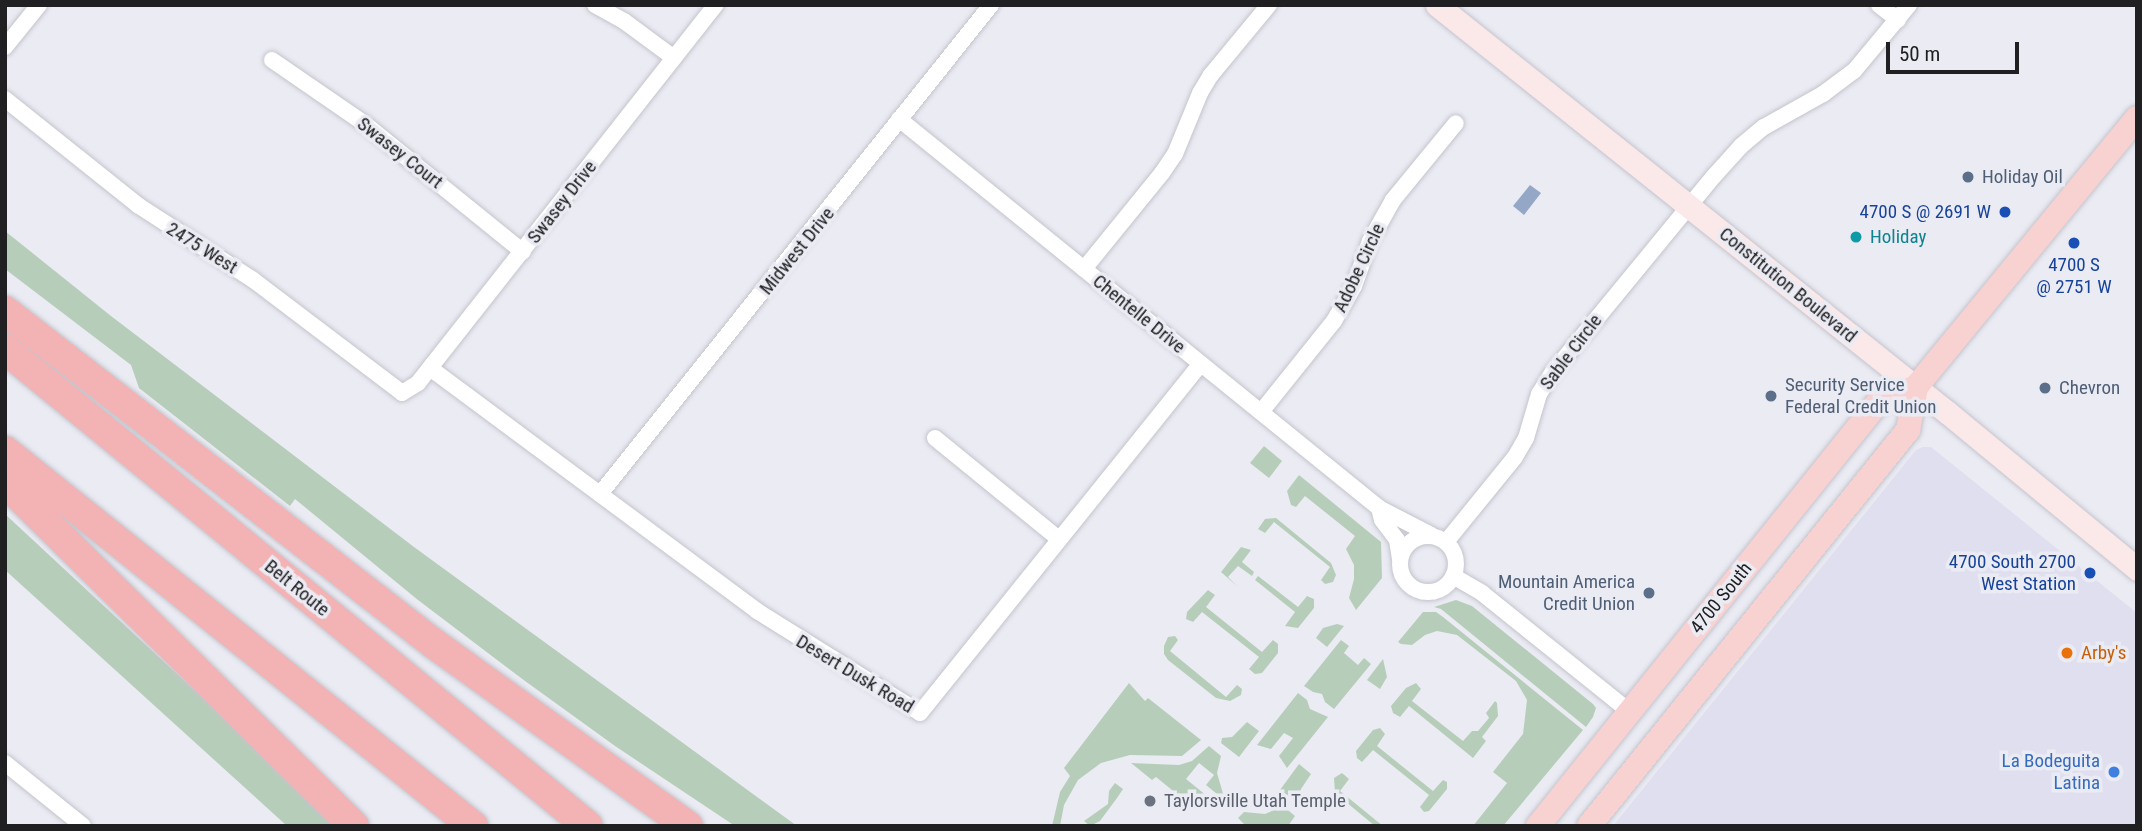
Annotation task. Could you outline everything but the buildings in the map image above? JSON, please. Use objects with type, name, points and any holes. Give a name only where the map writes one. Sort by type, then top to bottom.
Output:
[{"type":"highway","points":[[5,311],[444,651],[688,826]]},
{"type":"highway","name":"Belt Route","points":[[5,349],[588,826]]},
{"type":"highway","points":[[5,452],[473,826]]},
{"type":"highway","points":[[5,482],[354,826]]},
{"type":"main road","name":"Constitution Boulevard","points":[[1437,5],[1916,387],[2137,569]]},
{"type":"main road","name":"4700 South","points":[[1538,826],[1876,405],[1916,387],[2137,118]]},
{"type":"main road","name":"4700 South","points":[[1589,826],[1908,430],[1916,387]]},
{"type":"street","points":[[5,47],[38,5]]},
{"type":"street","points":[[595,5],[624,21],[674,58]]},
{"type":"street","name":"Swasey Drive","points":[[402,393],[418,383],[715,5]]},
{"type":"street","name":"Midwest Drive","points":[[600,494],[867,164],[991,5]]},
{"type":"street","points":[[1084,270],[1162,173],[1175,153],[1200,93],[1211,75],[1269,5]]},
{"type":"street","points":[[1880,5],[1898,20]]},
{"type":"street","name":"Sable Circle","points":[[1438,539],[1515,457],[1526,438],[1539,394],[1552,373],[1741,146],[1764,127],[1823,94],[1854,71],[1909,5]]},
{"type":"street","name":"Swasey Court","points":[[272,60],[365,124],[523,252]]},
{"type":"street","name":"2475 West","points":[[5,99],[139,206],[252,279],[402,393]]},
{"type":"street","name":"Chentelle Drive","points":[[899,120],[1379,508],[1438,539]]},
{"type":"street","name":"Adobe Circle","points":[[1261,412],[1334,321],[1354,286],[1370,241],[1393,200],[1456,122]]},
{"type":"street","name":"Desert Dusk Road","points":[[430,368],[792,635],[920,713],[1202,364]]},
{"type":"street","points":[[935,438],[1059,539]]},
{"type":"street","name":"Chentelle Drive","points":[[1379,508],[1382,520],[1397,540],[1402,573],[1416,589],[1437,590],[1453,576]]},
{"type":"street","points":[[1400,558],[1408,544],[1422,536],[1438,539],[1456,562],[1453,576],[1482,593],[1630,712]]},
{"type":"street","points":[[5,763],[83,826]]},
{"type":"shaded area","points":[[1931,447],[2137,613],[2137,826],[1613,826],[1916,450]]},
{"type":"green space","points":[[5,231],[111,316],[414,547],[797,826],[735,826],[615,746],[525,681],[418,600],[295,499],[290,506],[139,388],[131,365],[5,269]]},
{"type":"green space","points":[[1264,446],[1282,461],[1269,478],[1250,463]]},
{"type":"green space","points":[[1299,475],[1381,542],[1382,578],[1356,610],[1349,598],[1354,565],[1346,549],[1355,536],[1305,496],[1296,507],[1291,505],[1287,491]]},
{"type":"green space","points":[[5,514],[338,826],[287,826],[5,570]]},
{"type":"green space","points":[[1276,518],[1331,563],[1336,575],[1333,582],[1325,584],[1321,580],[1330,567],[1274,522],[1265,533],[1258,529],[1265,519]]},
{"type":"green space","points":[[1241,547],[1251,550],[1242,562],[1254,572],[1252,576],[1238,566],[1228,577],[1238,587],[1221,572]]},
{"type":"green space","points":[[1258,576],[1298,607],[1307,596],[1314,599],[1314,608],[1298,628],[1285,626],[1295,612],[1255,580]]},
{"type":"green space","points":[[1208,590],[1215,595],[1206,607],[1262,652],[1273,640],[1278,644],[1278,653],[1262,673],[1255,674],[1249,669],[1259,657],[1202,612],[1193,622],[1186,619],[1187,612]]},
{"type":"green space","points":[[1456,600],[1472,606],[1593,704],[1596,708],[1586,727],[1441,609],[1434,607]]},
{"type":"green space","points":[[1423,612],[1436,612],[1443,617],[1583,730],[1503,826],[1473,826],[1507,783],[1493,772],[1523,734],[1527,700],[1516,681],[1457,635],[1437,631],[1425,635],[1412,645],[1398,642]]},
{"type":"green space","points":[[1337,624],[1344,626],[1327,647],[1316,638],[1323,628]]},
{"type":"green space","points":[[1175,636],[1178,640],[1170,651],[1226,697],[1237,685],[1242,689],[1241,695],[1230,701],[1216,698],[1168,660],[1164,654],[1164,646],[1168,637]]},
{"type":"green space","points":[[1341,640],[1349,646],[1344,653],[1358,665],[1364,658],[1371,664],[1334,709],[1325,702],[1322,694],[1304,686]]},
{"type":"green space","points":[[1383,659],[1387,677],[1380,689],[1367,680]]},
{"type":"green space","points":[[1129,683],[1145,701],[1148,698],[1201,740],[1182,756],[1130,755],[1101,763],[1078,780],[1064,805],[1060,826],[1052,826],[1060,792],[1070,776],[1064,768]]},
{"type":"green space","points":[[1416,683],[1421,689],[1412,701],[1463,741],[1472,731],[1478,731],[1489,718],[1486,713],[1495,701],[1497,703],[1498,716],[1482,737],[1486,741],[1473,758],[1409,706],[1400,717],[1393,713],[1391,706],[1406,688]]},
{"type":"green space","points":[[1298,693],[1307,700],[1310,709],[1328,717],[1287,768],[1279,756],[1293,738],[1284,733],[1271,749],[1257,745]]},
{"type":"green space","points":[[1247,722],[1259,731],[1239,757],[1221,743],[1222,738],[1232,737]]},
{"type":"green space","points":[[1380,728],[1385,734],[1377,746],[1433,791],[1443,780],[1447,782],[1447,789],[1429,811],[1424,812],[1420,807],[1429,795],[1373,750],[1362,762],[1357,758],[1356,751],[1373,730]]},
{"type":"green space","points":[[1209,746],[1221,756],[1217,773],[1224,797],[1223,799],[1206,785],[1214,775],[1199,763],[1186,779],[1207,796],[1201,805],[1193,797],[1189,804],[1156,777],[1152,780],[1131,763],[1179,765],[1192,761]]},
{"type":"green space","points":[[1299,764],[1311,774],[1301,789],[1299,804],[1280,790]]},
{"type":"green space","points":[[1342,773],[1349,779],[1340,791],[1383,826],[1375,826],[1335,793],[1334,778]]},
{"type":"green space","points":[[1115,783],[1123,789],[1100,821],[1090,826],[1084,821],[1108,804],[1109,791]]},
{"type":"green space","points":[[1283,806],[1295,816],[1288,826],[1246,826],[1238,818],[1244,812],[1265,814]]},
{"type":"water","points":[[1530,185],[1541,193],[1524,215],[1513,206]]},
{"type":"place","name":"Holiday Oil","points":[[1968,177]]},
{"type":"place","name":"4700 S @ 2691 W","points":[[2005,212]]},
{"type":"place","name":"Holiday","points":[[1856,237]]},
{"type":"place","name":"4700 S @ 2751 W","points":[[2074,243]]},
{"type":"place","name":"Chevron","points":[[2045,388]]},
{"type":"place","name":"Security Service Federal Credit Union","points":[[1771,396]]},
{"type":"place","name":"4700 South 2700 West Station","points":[[2090,573]]},
{"type":"place","name":"Mountain America Credit Union","points":[[1649,593]]},
{"type":"place","name":"Arby's","points":[[2067,653]]},
{"type":"place","name":"La Bodeguita Latina","points":[[2114,772]]},
{"type":"place","name":"Taylorsville Utah Temple","points":[[1150,801]]}]
